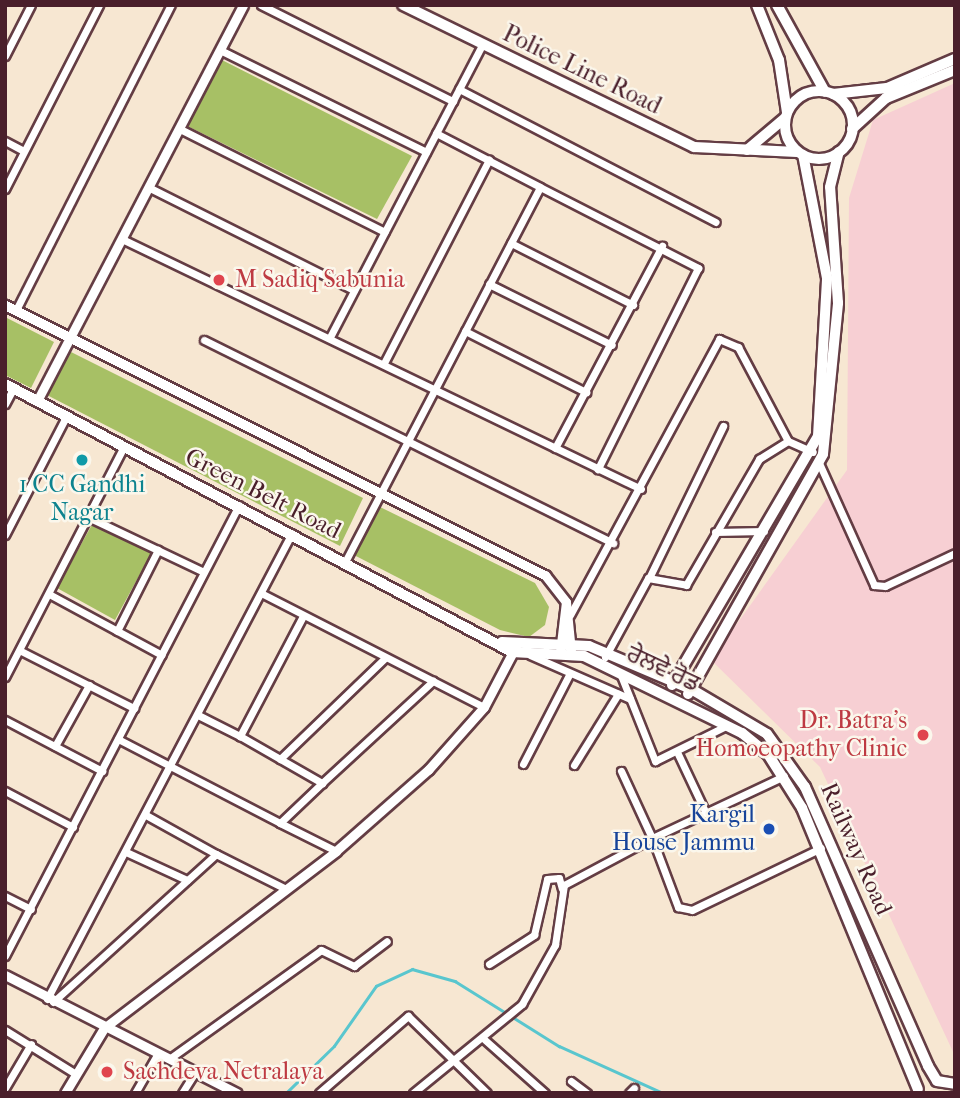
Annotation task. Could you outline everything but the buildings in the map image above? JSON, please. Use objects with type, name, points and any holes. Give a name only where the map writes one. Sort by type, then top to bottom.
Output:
[{"type":"main road","name":"Police Line Road","points":[[403,5],[694,147],[800,153]]},
{"type":"main road","points":[[668,693],[813,452],[827,278],[800,153],[786,115],[779,60],[757,5]]},
{"type":"main road","points":[[777,5],[829,93],[847,107],[852,129]]},
{"type":"main road","points":[[747,150],[786,115],[798,98],[887,88],[955,59]]},
{"type":"main road","points":[[685,700],[819,463],[830,420],[838,273],[831,187],[839,152],[852,129],[886,98],[955,70]]},
{"type":"main road","points":[[800,153],[827,158],[839,152]]},
{"type":"main road","name":"Green Belt Road","points":[[9,387],[501,642]]},
{"type":"main road","name":"Railway Road","points":[[501,642],[514,648],[566,648],[674,681],[691,688],[767,734],[794,766],[937,1081]]},
{"type":"main road","points":[[514,648],[530,655],[566,648]]},
{"type":"main road","name":"ਰੇਲਵੇ ਰੋਡ","points":[[604,659],[620,672],[685,700],[728,725],[768,754],[783,776],[821,848],[918,1091]]},
{"type":"main road","points":[[937,1081],[950,1093]]},
{"type":"main road","points":[[918,1091],[937,1081],[955,1084]]},
{"type":"street","points":[[5,56],[31,5]]},
{"type":"street","points":[[5,188],[99,5]]},
{"type":"street","points":[[16,310],[171,5]]},
{"type":"street","points":[[37,401],[150,188],[242,5]]},
{"type":"street","points":[[261,5],[453,101]]},
{"type":"street","points":[[330,337],[482,45]]},
{"type":"street","points":[[220,50],[426,152]]},
{"type":"street","points":[[459,89],[716,222]]},
{"type":"street","points":[[180,129],[385,232]]},
{"type":"street","points":[[436,133],[696,263],[697,276],[598,469]]},
{"type":"street","points":[[5,141],[24,151]]},
{"type":"street","points":[[384,363],[489,160]]},
{"type":"street","points":[[346,561],[540,187]]},
{"type":"street","points":[[150,188],[355,290]]},
{"type":"street","points":[[122,239],[641,489]]},
{"type":"street","points":[[510,243],[633,305]]},
{"type":"street","points":[[555,448],[612,345],[662,246]]},
{"type":"street","points":[[489,284],[612,345]]},
{"type":"street","points":[[5,305],[68,340],[545,575],[566,602],[570,615]]},
{"type":"street","points":[[465,331],[586,392]]},
{"type":"street","points":[[566,648],[570,615],[612,543],[721,338],[738,347],[788,440],[813,452]]},
{"type":"street","points":[[204,340],[612,543]]},
{"type":"street","points":[[5,404],[9,387]]},
{"type":"street","points":[[5,535],[66,417]]},
{"type":"street","points":[[604,659],[650,576],[723,426]]},
{"type":"street","points":[[650,576],[683,588],[750,468],[788,440]]},
{"type":"street","points":[[5,677],[21,651],[124,446]]},
{"type":"street","points":[[819,463],[874,585],[885,586],[955,553]]},
{"type":"street","points":[[5,956],[239,505]]},
{"type":"street","points":[[88,517],[204,572]]},
{"type":"street","points":[[715,532],[766,531]]},
{"type":"street","points":[[50,1001],[170,765],[293,533]]},
{"type":"street","points":[[117,631],[158,550]]},
{"type":"street","points":[[261,593],[484,707]]},
{"type":"street","points":[[50,594],[162,656]]},
{"type":"street","points":[[566,602],[566,648]]},
{"type":"street","points":[[240,736],[303,616]]},
{"type":"street","points":[[65,1093],[74,1073],[104,1028],[336,851],[428,770],[484,707],[514,648]]},
{"type":"street","points":[[21,651],[134,708]]},
{"type":"street","points":[[530,655],[630,699]]},
{"type":"street","points":[[280,759],[385,658]]},
{"type":"street","points":[[620,672],[653,759],[678,754],[728,725]]},
{"type":"street","points":[[523,764],[570,673]]},
{"type":"street","points":[[280,823],[433,681]]},
{"type":"street","points":[[55,747],[89,685]]},
{"type":"street","points":[[574,765],[618,694]]},
{"type":"street","points":[[198,715],[321,783]]},
{"type":"street","points":[[5,720],[102,771]]},
{"type":"street","points":[[118,739],[336,851]]},
{"type":"street","points":[[678,754],[705,811]]},
{"type":"street","points":[[621,771],[652,838],[678,907],[686,912],[821,848]]},
{"type":"street","points":[[562,889],[652,838],[783,776]]},
{"type":"street","points":[[5,791],[73,827]]},
{"type":"street","points":[[146,816],[286,889]]},
{"type":"street","points":[[126,852],[187,880]]},
{"type":"street","points":[[50,1001],[216,854]]},
{"type":"street","points":[[413,1093],[485,1040],[514,1014],[555,945],[562,889],[553,878],[534,934],[489,964]]},
{"type":"street","points":[[5,896],[31,909]]},
{"type":"street","points":[[169,1059],[321,950],[354,966],[387,941]]},
{"type":"street","points":[[5,975],[50,1001],[237,1093]]},
{"type":"street","points":[[320,1093],[408,1016],[487,1093]]},
{"type":"street","points":[[5,1030],[74,1073]]},
{"type":"street","points":[[485,1040],[545,1093]]},
{"type":"street","points":[[5,1088],[31,1044]]},
{"type":"street","points":[[135,1093],[158,1054]]},
{"type":"street","points":[[182,1093],[195,1072]]},
{"type":"street","points":[[571,1082],[587,1093]]},
{"type":"shaded area","points":[[955,83],[955,1056],[820,767],[711,660],[847,470],[849,198],[873,120]]},
{"type":"green space","points":[[216,57],[412,156],[377,219],[181,123]]},
{"type":"green space","points":[[5,317],[54,342],[31,388],[5,375]]},
{"type":"green space","points":[[67,350],[363,498],[340,546],[45,394]]},
{"type":"green space","points":[[378,506],[535,583],[549,607],[545,625],[529,637],[500,630],[352,554]]},
{"type":"green space","points":[[94,521],[152,552],[115,620],[57,588]]},
{"type":"waterway","points":[[286,1093],[334,1046],[376,986],[412,969],[455,981],[559,1046],[663,1093]]},
{"type":"place","name":"M Sadiq Sabunia","points":[[219,280]]},
{"type":"place","name":"1 CC Gandhi Nagar","points":[[82,460]]},
{"type":"place","name":"Dr. Batra's Homoeopathy Clinic","points":[[923,735]]},
{"type":"place","name":"Kargil House Jammu","points":[[769,829]]},
{"type":"place","name":"Sachdeva Netralaya","points":[[107,1072]]}]
